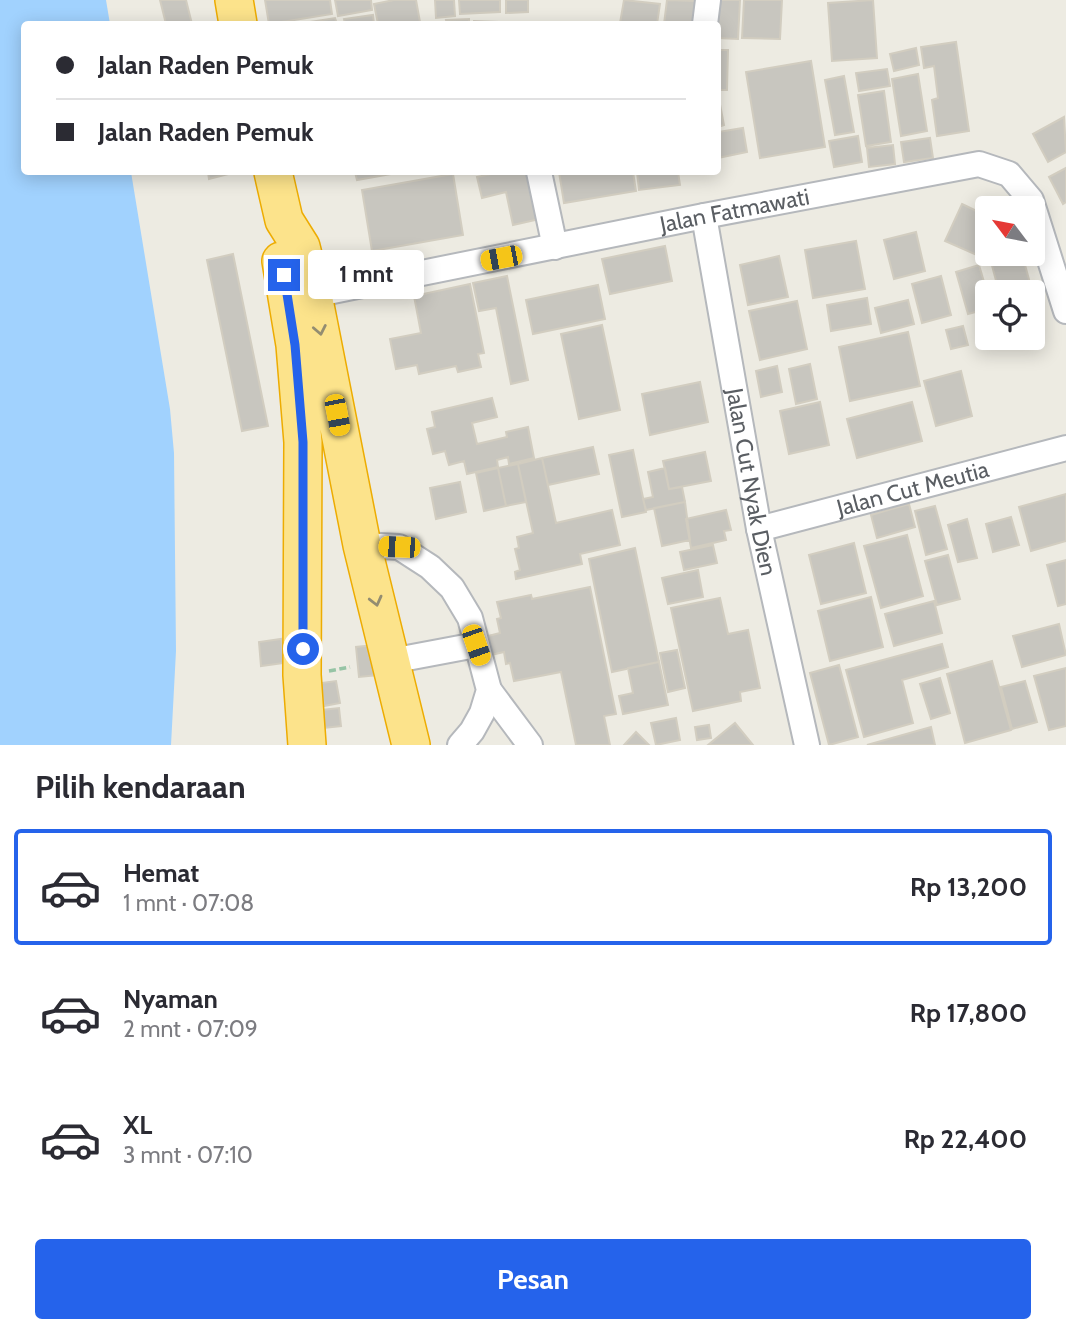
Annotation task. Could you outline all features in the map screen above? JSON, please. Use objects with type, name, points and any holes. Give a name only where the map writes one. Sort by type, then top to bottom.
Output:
[{"type":"highway","points":[[234,0],[238,21]]},
{"type":"highway","points":[[274,175],[284,220],[301,247],[313,295],[362,545],[411,745]]},
{"type":"highway","points":[[284,220],[280,251],[295,345],[303,442],[302,675],[307,745]]},
{"type":"highway","points":[[303,442],[342,439]]},
{"type":"street","points":[[705,21],[708,0]]},
{"type":"street","name":"Jalan Fatmawati","points":[[313,295],[979,164],[1009,174],[1031,200],[1066,311]]},
{"type":"street","points":[[540,175],[555,247]]},
{"type":"street","name":"Jalan Cut Nyak Dien","points":[[704,216],[759,529],[807,745]]},
{"type":"street","name":"Jalan Cut Meutia","points":[[759,529],[1066,448]]},
{"type":"street","points":[[362,545],[399,547],[430,567],[452,588],[470,618],[489,690],[530,745]]},
{"type":"street","points":[[391,662],[476,645]]},
{"type":"street","points":[[460,745],[482,713],[489,690]]},
{"type":"water","points":[[0,0],[106,0],[110,21],[21,21],[21,175],[131,175],[170,409],[174,453],[176,651],[171,745],[0,745]]},
{"type":"building","points":[[160,0],[186,0],[191,21],[165,21]]},
{"type":"building","points":[[265,0],[330,0],[332,14],[288,21],[268,21]]},
{"type":"building","points":[[335,0],[371,0],[372,10],[338,16]]},
{"type":"building","points":[[416,0],[420,21],[377,21],[374,4]]},
{"type":"building","points":[[435,0],[454,0],[455,16],[436,18]]},
{"type":"building","points":[[459,0],[500,0],[500,12],[460,14]]},
{"type":"building","points":[[506,0],[528,0],[528,12],[506,13]]},
{"type":"building","points":[[624,0],[660,4],[657,21],[620,21]]},
{"type":"building","points":[[667,0],[697,1],[694,21],[664,21]]},
{"type":"building","points":[[715,0],[740,0],[738,39],[721,38],[721,21],[714,21]]},
{"type":"building","points":[[744,0],[782,0],[780,39],[742,38]]},
{"type":"building","points":[[873,0],[877,58],[832,61],[828,3]]},
{"type":"building","points":[[373,15],[374,21],[344,21]]},
{"type":"building","points":[[469,19],[469,21],[446,21]]},
{"type":"building","points":[[956,42],[969,131],[937,136],[932,100],[938,98],[934,66],[924,68],[921,47]]},
{"type":"building","points":[[916,48],[919,65],[894,71],[890,54]]},
{"type":"building","points":[[721,50],[728,50],[727,90],[721,90]]},
{"type":"building","points":[[811,61],[825,147],[760,158],[746,72]]},
{"type":"building","points":[[887,69],[890,86],[859,91],[856,73]]},
{"type":"building","points":[[918,74],[927,131],[901,136],[892,79]]},
{"type":"building","points":[[844,76],[854,132],[835,135],[825,80]]},
{"type":"building","points":[[884,91],[891,142],[866,146],[858,95]]},
{"type":"building","points":[[1064,117],[1066,152],[1048,162],[1033,134]]},
{"type":"building","points":[[743,128],[747,152],[721,157],[721,132]]},
{"type":"building","points":[[858,136],[862,162],[834,167],[829,141]]},
{"type":"building","points":[[930,138],[933,158],[904,162],[901,142]]},
{"type":"building","points":[[893,145],[895,164],[869,167],[867,148]]},
{"type":"building","points":[[1066,168],[1066,202],[1063,204],[1049,177]]},
{"type":"building","points":[[208,175],[224,175],[209,179]]},
{"type":"building","points":[[356,175],[385,175],[357,180]]},
{"type":"building","points":[[453,175],[463,235],[372,251],[362,190]]},
{"type":"building","points":[[534,175],[544,218],[513,225],[506,192],[482,198],[477,177]]},
{"type":"building","points":[[559,175],[633,175],[636,191],[564,203]]},
{"type":"building","points":[[637,175],[678,175],[680,185],[639,190]]},
{"type":"building","points":[[962,204],[975,210],[975,254],[945,241]]},
{"type":"building","points":[[916,232],[925,271],[894,279],[884,240]]},
{"type":"building","points":[[856,241],[865,289],[813,298],[805,250]]},
{"type":"building","points":[[665,246],[672,281],[610,294],[602,259]]},
{"type":"building","points":[[233,254],[268,426],[242,431],[207,260]]},
{"type":"building","points":[[779,256],[788,297],[748,305],[740,265]]},
{"type":"building","points":[[979,266],[983,280],[975,280],[975,312],[968,314],[956,272]]},
{"type":"building","points":[[992,266],[1025,266],[1029,280],[996,280]]},
{"type":"building","points":[[507,276],[528,380],[511,384],[496,308],[479,311],[473,283]]},
{"type":"building","points":[[941,276],[951,315],[922,323],[912,284]]},
{"type":"building","points":[[470,284],[484,353],[478,354],[481,367],[458,372],[456,366],[419,374],[417,365],[396,369],[390,339],[421,333],[414,296]]},
{"type":"building","points":[[598,285],[605,319],[533,334],[526,300]]},
{"type":"building","points":[[867,298],[871,324],[831,331],[827,305]]},
{"type":"building","points":[[908,300],[914,324],[881,333],[875,308]]},
{"type":"building","points":[[797,301],[807,349],[760,360],[749,311]]},
{"type":"building","points":[[602,325],[620,410],[579,419],[561,334]]},
{"type":"building","points":[[963,326],[968,345],[951,349],[946,330]]},
{"type":"building","points":[[908,332],[920,386],[850,401],[839,347]]},
{"type":"building","points":[[810,364],[817,399],[796,404],[789,369]]},
{"type":"building","points":[[777,366],[782,392],[761,397],[756,371]]},
{"type":"building","points":[[961,371],[972,416],[936,426],[924,381]]},
{"type":"building","points":[[700,382],[708,422],[650,435],[642,394]]},
{"type":"building","points":[[492,398],[497,417],[472,423],[477,444],[507,437],[506,432],[528,427],[534,458],[509,464],[508,457],[497,460],[498,467],[467,474],[464,461],[449,465],[445,451],[433,454],[427,429],[435,427],[432,412]]},
{"type":"building","points":[[820,402],[829,445],[789,454],[780,411]]},
{"type":"building","points":[[912,402],[922,441],[857,458],[847,419]]},
{"type":"building","points":[[593,447],[599,474],[548,485],[542,458]]},
{"type":"building","points":[[633,450],[646,512],[622,517],[609,455]]},
{"type":"building","points":[[705,452],[711,481],[669,489],[663,461]]},
{"type":"building","points":[[542,458],[556,523],[612,510],[620,545],[580,554],[582,564],[516,579],[515,572],[520,570],[515,549],[519,548],[517,537],[533,533],[518,464]]},
{"type":"building","points":[[518,464],[526,502],[506,506],[498,468]]},
{"type":"building","points":[[498,468],[506,506],[484,511],[476,473]]},
{"type":"building","points":[[665,468],[669,489],[682,487],[685,502],[646,510],[643,499],[653,497],[648,472]]},
{"type":"building","points":[[460,482],[466,512],[436,519],[430,488]]},
{"type":"building","points":[[1066,494],[1066,541],[1031,551],[1019,507]]},
{"type":"building","points":[[685,502],[690,540],[662,546],[654,508]]},
{"type":"building","points":[[909,504],[915,527],[877,538],[871,515]]},
{"type":"building","points":[[935,506],[947,549],[926,555],[915,511]]},
{"type":"building","points":[[726,510],[731,530],[724,531],[726,540],[691,548],[686,519]]},
{"type":"building","points":[[1011,517],[1019,545],[993,552],[986,524]]},
{"type":"building","points":[[967,519],[977,558],[958,562],[948,525]]},
{"type":"building","points":[[907,535],[923,596],[881,608],[864,546]]},
{"type":"building","points":[[854,543],[866,593],[821,604],[809,555]]},
{"type":"building","points":[[713,545],[717,563],[684,570],[680,552]]},
{"type":"building","points":[[635,548],[659,662],[612,672],[589,559]]},
{"type":"building","points":[[948,555],[960,599],[937,605],[925,561]]},
{"type":"building","points":[[1066,560],[1066,604],[1058,606],[1047,565]]},
{"type":"building","points":[[698,570],[703,597],[668,604],[662,578]]},
{"type":"building","points":[[590,587],[616,714],[604,716],[610,745],[576,745],[561,672],[514,681],[504,652],[491,655],[488,636],[500,633],[497,619],[501,618],[497,602],[531,595],[532,599]]},
{"type":"building","points":[[871,597],[883,647],[830,661],[818,611]]},
{"type":"building","points":[[720,598],[728,634],[748,630],[760,688],[740,692],[741,701],[693,711],[671,608]]},
{"type":"building","points":[[934,601],[942,633],[894,646],[885,614]]},
{"type":"building","points":[[1059,624],[1066,655],[1022,667],[1013,636]]},
{"type":"building","points":[[281,639],[284,663],[261,666],[259,642]]},
{"type":"building","points":[[942,644],[948,667],[902,680],[913,723],[864,737],[846,670]]},
{"type":"building","points":[[374,645],[378,675],[359,677],[356,647]]},
{"type":"building","points":[[677,650],[685,688],[668,692],[660,653]]},
{"type":"building","points":[[992,661],[1011,730],[965,743],[947,674]]},
{"type":"building","points":[[659,662],[668,705],[623,714],[619,696],[633,693],[628,668]]},
{"type":"building","points":[[839,665],[858,737],[829,745],[810,673]]},
{"type":"building","points":[[1066,668],[1066,726],[1049,730],[1034,676]]},
{"type":"building","points":[[940,678],[950,713],[931,719],[920,684]]},
{"type":"building","points":[[336,681],[340,703],[324,706],[321,683]]},
{"type":"building","points":[[1025,681],[1037,722],[1012,729],[1001,687]]},
{"type":"building","points":[[339,708],[341,726],[324,728],[322,710]]},
{"type":"building","points":[[676,718],[680,740],[656,745],[651,723]]},
{"type":"building","points":[[735,723],[753,745],[708,745]]},
{"type":"building","points":[[709,725],[711,738],[697,740],[695,727]]},
{"type":"building","points":[[931,727],[935,745],[867,745]]},
{"type":"building","points":[[636,732],[649,745],[624,745]]},
{"type":"route","points":[[284,275],[295,345],[303,442],[303,649]]}]
